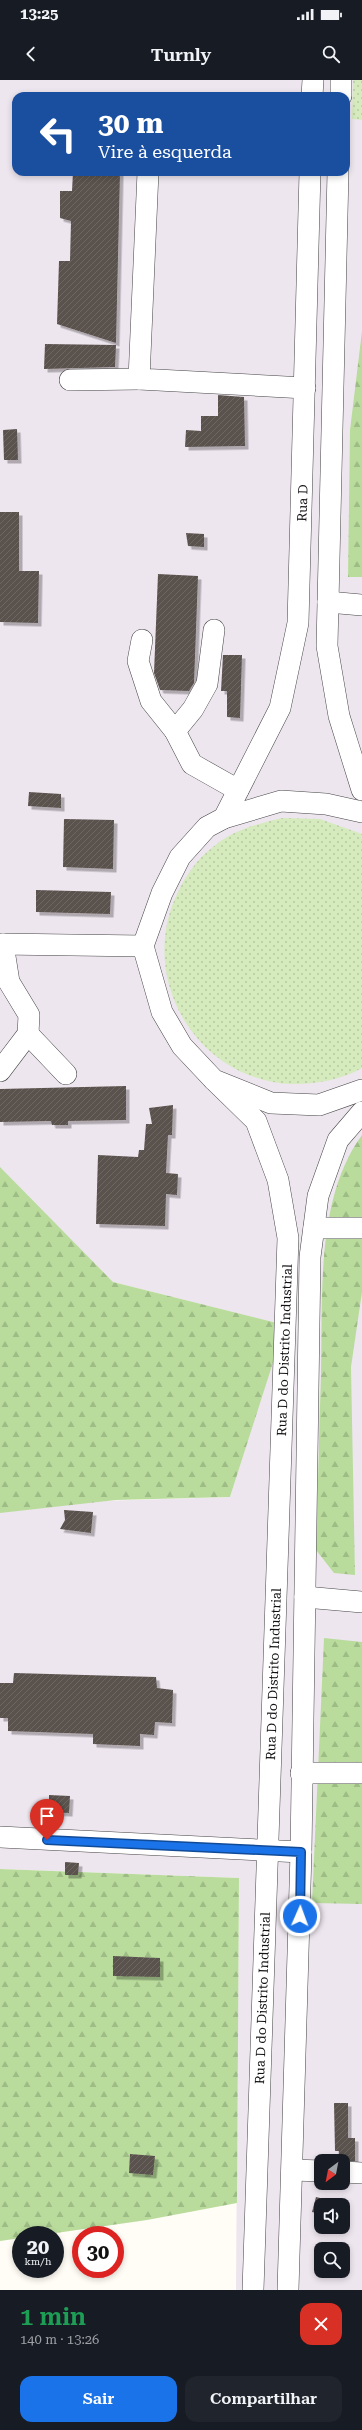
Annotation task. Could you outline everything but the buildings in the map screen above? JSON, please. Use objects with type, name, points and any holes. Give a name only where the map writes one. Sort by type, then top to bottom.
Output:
[{"type":"street","points":[[312,92],[313,80]]},
{"type":"street","points":[[341,80],[341,92]]},
{"type":"street","points":[[139,379],[148,176]]},
{"type":"street","name":"Rua D","points":[[224,818],[280,708],[298,623],[310,176]]},
{"type":"street","points":[[338,176],[327,646],[339,716],[362,790]]},
{"type":"street","points":[[305,362],[333,363]]},
{"type":"street","points":[[70,380],[139,379],[305,388]]},
{"type":"street","points":[[328,602],[362,605]]},
{"type":"street","points":[[175,731],[193,709],[207,684],[214,630]]},
{"type":"street","points":[[142,640],[138,661],[150,701],[175,731],[192,764],[238,790]]},
{"type":"street","points":[[0,1071],[28,1034],[30,1015],[8,982],[2,944],[143,946],[162,893],[180,857],[207,827],[224,818],[281,801],[326,804],[362,812]]},
{"type":"street","name":"Rua D do Distrito Industrial","points":[[143,946],[162,1012],[182,1046],[256,1122],[278,1180],[288,1238],[266,1851],[253,2290]]},
{"type":"street","points":[[28,1034],[66,1074]]},
{"type":"street","points":[[214,1080],[271,1103],[319,1105],[362,1090]]},
{"type":"street","name":"Rua D do Distrito Industrial","points":[[288,2290],[293,2170],[301,1852],[310,1258],[318,1196],[338,1140],[362,1112]]},
{"type":"street","points":[[314,1228],[362,1228]]},
{"type":"street","points":[[305,1597],[362,1602]]},
{"type":"street","points":[[301,1773],[362,1773]]},
{"type":"street","points":[[0,1837],[301,1852]]},
{"type":"street","points":[[293,2170],[314,2171]]},
{"type":"street","points":[[350,2172],[362,2173]]},
{"type":"shaded area","points":[[0,80],[362,80],[362,2290],[236,2290],[239,1878],[0,1869],[0,1504],[230,1497],[284,1325],[113,1282],[0,1169]]},
{"type":"green space","points":[[353,80],[362,80],[362,120],[352,119]]},
{"type":"green space","points":[[362,331],[362,577],[348,577],[350,430]]},
{"type":"green space","points":[[282,818],[320,819],[362,834],[362,1068],[346,1076],[320,1082],[293,1084],[258,1078],[228,1065],[203,1044],[183,1019],[170,989],[165,957],[167,925],[178,892],[197,862],[208,851],[229,836],[254,825]]},
{"type":"green space","points":[[362,1135],[362,1292],[351,1367],[355,1575],[334,1573],[316,1550],[322,1282],[325,1250],[329,1219],[336,1189],[347,1161]]},
{"type":"green space","points":[[0,1167],[113,1282],[285,1325],[230,1497],[116,1500],[0,1513]]},
{"type":"green space","points":[[324,1638],[362,1642],[362,1904],[312,1903]]},
{"type":"green space","points":[[0,1869],[239,1878],[237,2203],[147,2220],[105,2226],[72,2226],[72,2231],[64,2232],[64,2226],[12,2226],[12,2239],[0,2241]]},
{"type":"route","points":[[47,1840],[301,1852],[300,1916]]}]
